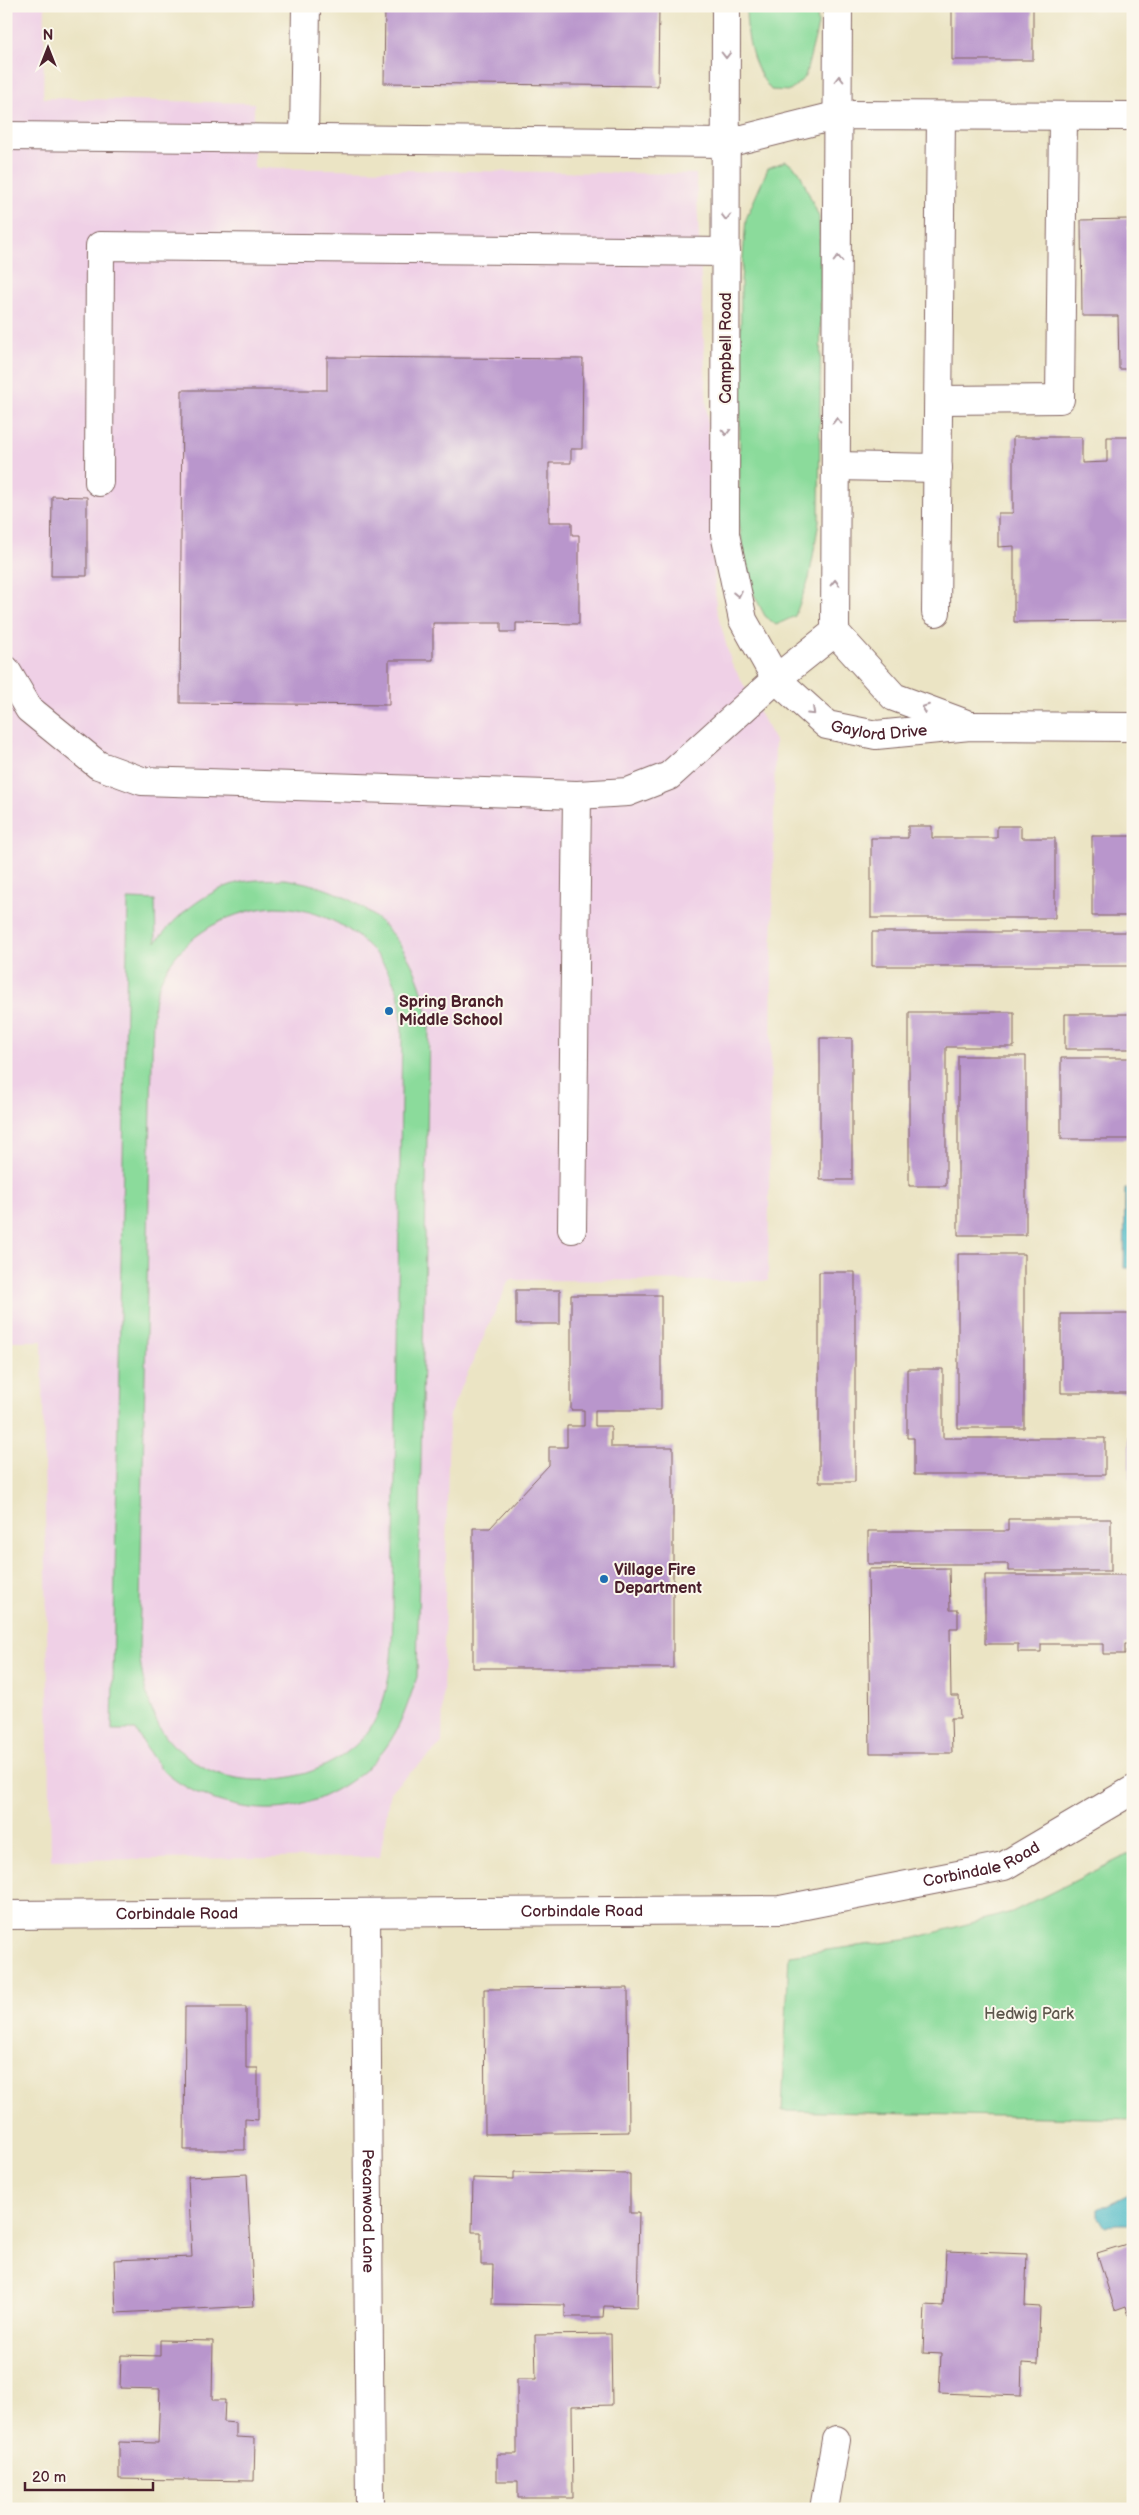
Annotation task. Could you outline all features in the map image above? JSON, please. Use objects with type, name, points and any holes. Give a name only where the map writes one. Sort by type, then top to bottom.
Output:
[{"type":"street","points":[[304,138],[306,6]]},
{"type":"street","name":"Campbell Road","points":[[726,6],[725,534],[743,620],[776,679]]},
{"type":"street","points":[[6,670],[29,709],[98,765],[142,781],[578,795],[628,792],[669,776],[776,679],[835,632],[839,115],[838,6]]},
{"type":"street","points":[[6,136],[727,143],[839,115],[1133,116]]},
{"type":"street","points":[[936,612],[941,116]]},
{"type":"street","points":[[939,400],[1060,399],[1063,116]]},
{"type":"street","points":[[99,482],[100,246],[726,252]]},
{"type":"street","points":[[836,466],[938,468]]},
{"type":"street","name":"Gaylord Drive","points":[[835,632],[894,697],[970,726]]},
{"type":"street","name":"Gaylord Drive","points":[[776,679],[827,725],[876,735],[970,726],[1133,727]]},
{"type":"street","points":[[572,1229],[578,795]]},
{"type":"street","name":"Corbindale Road","points":[[6,1915],[780,1910],[1004,1866],[1133,1790]]},
{"type":"street","name":"Pecanwood Lane","points":[[366,1913],[370,2509]]},
{"type":"street","points":[[824,2509],[836,2440]]},
{"type":"shaded area","name":"Spring Branch Middle School","points":[[6,6],[45,6],[43,98],[254,103],[254,168],[696,174],[716,607],[731,662],[775,741],[768,1281],[509,1280],[449,1415],[442,1744],[390,1791],[380,1857],[51,1860],[42,1341],[6,1341]]},
{"type":"green space","points":[[746,6],[817,6],[818,25],[805,77],[790,91],[771,90],[764,81],[751,51],[747,29]]},
{"type":"green space","points":[[786,161],[799,171],[819,217],[821,284],[819,521],[809,579],[795,616],[776,625],[765,616],[748,583],[739,522],[741,281],[746,219],[768,168]]},
{"type":"green space","points":[[284,879],[314,885],[341,895],[364,909],[385,926],[401,947],[415,971],[424,998],[429,1028],[417,1677],[395,1733],[384,1750],[366,1769],[331,1793],[305,1804],[276,1809],[259,1809],[225,1803],[193,1791],[179,1783],[161,1768],[136,1730],[112,1730],[128,899],[155,900],[156,942],[182,914],[213,892],[237,883]],"holes":[[[294,908],[330,919],[346,928],[361,940],[375,953],[386,968],[395,985],[400,1002],[402,1031],[392,1639],[390,1671],[383,1702],[369,1730],[354,1746],[337,1759],[317,1769],[295,1776],[272,1780],[249,1780],[227,1776],[207,1769],[173,1745],[158,1725],[153,1713],[148,1700],[140,1662],[153,1014],[156,994],[164,973],[175,957],[203,931],[238,914],[256,909]]]},
{"type":"green space","name":"Hedwig Park","points":[[1133,1852],[1133,2119],[782,2111],[789,1955],[911,1939],[1012,1912]]},
{"type":"water","points":[[1125,1189],[1133,1189],[1133,1268],[1124,1268]]},
{"type":"water","points":[[1133,2192],[1133,2224],[1117,2224],[1105,2227],[1098,2216],[1098,2209]]},
{"type":"building","points":[[385,6],[659,6],[658,86],[384,83]]},
{"type":"building","points":[[952,6],[1033,6],[1033,60],[952,60]]},
{"type":"building","points":[[1128,219],[1128,229],[1133,229],[1133,369],[1119,369],[1118,316],[1082,316],[1081,220]]},
{"type":"building","points":[[327,357],[583,359],[582,449],[571,449],[571,463],[549,463],[549,522],[572,522],[572,535],[579,535],[579,624],[516,623],[516,632],[501,632],[501,623],[433,623],[433,660],[389,660],[389,705],[180,703],[182,390],[327,390]]},
{"type":"building","points":[[1013,437],[1082,437],[1082,463],[1107,462],[1107,437],[1133,437],[1133,621],[1014,622],[1014,546],[998,547],[998,513],[1013,513]]},
{"type":"building","points":[[52,496],[87,497],[87,576],[51,576]]},
{"type":"building","points":[[908,826],[932,826],[932,838],[997,838],[997,826],[1021,826],[1021,838],[1055,838],[1055,918],[871,918],[871,838],[908,838]]},
{"type":"building","points":[[1092,836],[1133,836],[1133,916],[1092,916]]},
{"type":"building","points":[[872,932],[1133,932],[1133,966],[872,966]]},
{"type":"building","points":[[909,1012],[1014,1012],[1014,1047],[946,1047],[946,1186],[909,1186]]},
{"type":"building","points":[[1065,1014],[1133,1014],[1133,1049],[1065,1049]]},
{"type":"building","points":[[820,1038],[852,1038],[852,1180],[820,1180]]},
{"type":"building","points":[[958,1056],[1026,1056],[1026,1235],[958,1235]]},
{"type":"building","points":[[1061,1058],[1133,1058],[1133,1139],[1061,1139]]},
{"type":"building","points":[[958,1254],[1024,1254],[1024,1428],[958,1428]]},
{"type":"building","points":[[819,1272],[855,1272],[855,1482],[819,1482]]},
{"type":"building","points":[[516,1290],[560,1290],[560,1324],[516,1324]]},
{"type":"building","points":[[571,1295],[661,1295],[661,1410],[595,1410],[595,1426],[611,1426],[611,1447],[673,1447],[673,1668],[473,1668],[473,1528],[490,1528],[549,1465],[549,1447],[567,1447],[567,1426],[584,1426],[584,1410],[571,1410]]},
{"type":"building","points":[[1061,1314],[1133,1314],[1133,1393],[1061,1393]]},
{"type":"building","points":[[907,1369],[943,1369],[943,1438],[1105,1438],[1105,1475],[914,1475],[914,1438],[907,1438]]},
{"type":"building","points":[[1129,1438],[1133,1438],[1133,1478],[1129,1478]]},
{"type":"building","points":[[1008,1519],[1111,1519],[1111,1571],[1008,1571],[1008,1564],[868,1564],[868,1531],[1008,1531]]},
{"type":"building","points":[[949,1568],[950,1610],[958,1610],[958,1628],[950,1628],[951,1696],[959,1696],[960,1718],[951,1718],[952,1753],[870,1753],[868,1569]]},
{"type":"building","points":[[985,1575],[1133,1575],[1133,1644],[1125,1644],[1125,1654],[1103,1654],[1103,1644],[1041,1644],[1041,1652],[1018,1652],[1018,1644],[985,1644]]},
{"type":"building","points":[[628,1988],[629,2132],[485,2134],[484,1989]]},
{"type":"building","points":[[185,2007],[246,2007],[246,2068],[258,2068],[258,2120],[245,2119],[245,2150],[184,2150]]},
{"type":"building","points":[[514,2172],[630,2174],[630,2213],[639,2213],[637,2307],[604,2306],[603,2317],[565,2317],[565,2305],[492,2304],[493,2265],[481,2265],[481,2232],[472,2232],[473,2178],[514,2179]]},
{"type":"building","points":[[247,2174],[254,2306],[116,2313],[114,2260],[192,2257],[188,2177]]},
{"type":"building","points":[[1133,2242],[1132,2326],[1126,2306],[1115,2310],[1097,2253]]},
{"type":"building","points":[[946,2251],[1027,2254],[1025,2306],[1040,2307],[1038,2364],[1022,2363],[1021,2396],[939,2393],[941,2354],[923,2353],[925,2305],[943,2306]]},
{"type":"building","points":[[611,2334],[612,2405],[572,2406],[573,2498],[518,2498],[518,2481],[497,2481],[497,2454],[517,2454],[517,2379],[536,2379],[535,2335]]},
{"type":"building","points":[[160,2340],[213,2341],[212,2400],[225,2400],[224,2422],[236,2423],[236,2437],[255,2438],[254,2481],[119,2479],[119,2442],[158,2443],[160,2389],[120,2388],[121,2355],[160,2356]]},
{"type":"place","name":"Spring Branch Middle School","points":[[389,1011]]},
{"type":"place","name":"Village Fire Department","points":[[604,1579]]}]
